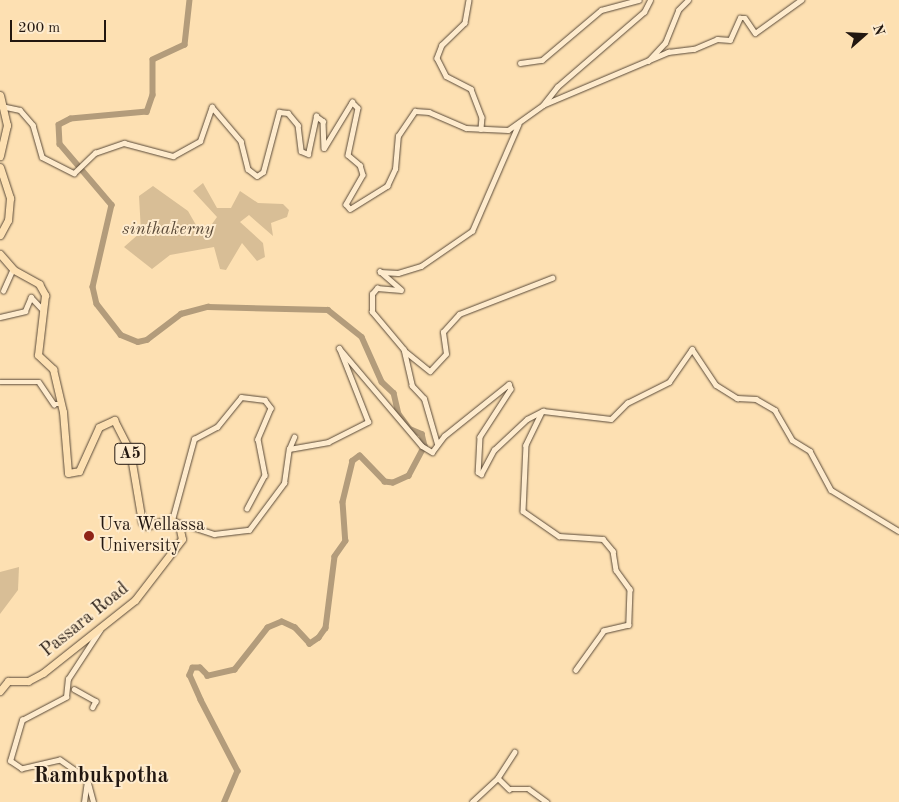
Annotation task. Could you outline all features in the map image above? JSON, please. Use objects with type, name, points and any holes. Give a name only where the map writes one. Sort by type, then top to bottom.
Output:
[{"type":"highway","points":[[0,95],[6,107],[0,156]]},
{"type":"highway","points":[[0,167],[10,198],[8,220],[0,235]]},
{"type":"highway","name":"A5","points":[[0,254],[13,269],[42,288],[44,312],[38,354],[52,369],[60,404],[68,474],[79,471],[104,421],[114,420],[130,451],[142,522],[147,526],[174,521]]},
{"type":"highway","name":"Passara Road","points":[[0,691],[8,681],[36,678],[148,587],[167,557],[181,544],[174,521]]},
{"type":"street","points":[[469,0],[465,23],[442,46],[437,58],[446,76],[471,89],[482,117],[481,128]]},
{"type":"street","points":[[520,63],[542,60],[601,10],[639,0]]},
{"type":"street","points":[[6,107],[20,110],[33,124],[42,157],[67,172],[78,169],[98,152],[124,143],[173,156],[200,141],[212,106],[241,140],[248,169],[257,176],[263,172],[279,112],[288,113],[298,124],[301,151],[308,154],[316,116],[323,121],[324,148],[352,102],[358,108],[348,154],[360,164],[363,175],[346,204],[350,209],[387,186],[395,170],[398,136],[415,111],[429,112],[466,128],[508,130],[519,124],[542,105],[557,87],[644,12],[650,0]]},
{"type":"street","points":[[645,64],[665,43],[678,10],[688,0]]},
{"type":"street","points":[[542,105],[645,64],[674,50],[730,40],[740,18],[745,18],[755,33],[801,0]]},
{"type":"street","points":[[519,124],[472,231],[421,266],[379,273],[401,290],[377,288],[372,294],[372,312],[404,350],[430,370],[446,354],[443,332],[459,314],[552,278]]},
{"type":"street","points":[[3,291],[13,269]]},
{"type":"street","points":[[0,317],[24,311],[32,297],[44,312]]},
{"type":"street","points":[[289,449],[328,442],[368,422],[341,348],[424,448],[432,452],[437,444],[509,384],[511,389],[480,437],[478,472],[481,474],[509,432],[543,411],[611,419],[627,403],[662,388],[688,351],[695,350],[716,384],[737,398],[756,399],[772,407],[792,440],[810,450],[831,490],[899,531]]},
{"type":"street","points":[[404,350],[412,386],[424,399],[437,444]]},
{"type":"street","points":[[0,382],[42,384],[54,404],[60,404]]},
{"type":"street","points":[[247,509],[264,475],[258,439],[271,408],[265,400],[241,397],[217,428],[194,439],[174,521],[214,534],[249,530],[284,483],[289,449],[294,437]]},
{"type":"street","points":[[543,411],[526,444],[523,511],[559,536],[604,539],[613,551],[616,570],[630,589],[629,625],[604,631],[576,670]]},
{"type":"street","points":[[93,802],[87,779],[60,760],[22,770],[10,761],[22,720],[66,697],[68,679],[103,625]]},
{"type":"street","points":[[74,689],[96,701],[92,707]]},
{"type":"street","points":[[472,802],[498,778],[515,752]]},
{"type":"street","points":[[498,778],[509,789],[529,789],[547,802]]},
{"type":"street","points":[[84,802],[87,779]]},
{"type":"green space","name":"sinthakerny","points":[[203,183],[217,208],[231,208],[240,191],[258,203],[283,204],[289,210],[287,217],[271,223],[273,236],[249,215],[240,222],[263,243],[265,257],[257,261],[242,243],[226,270],[220,269],[214,247],[170,255],[152,269],[124,247],[141,232],[139,196],[153,186],[188,211],[200,232],[207,231],[217,217],[193,191]]},
{"type":"green space","points":[[19,567],[18,590],[0,614],[0,572]]},
{"type":"waterway","points":[[190,0],[185,45],[153,60],[153,95],[147,112],[71,119],[59,125],[60,144],[112,205],[93,287],[97,304],[121,335],[138,342],[147,340],[181,314],[208,307],[328,310],[362,337],[382,382],[394,393],[399,414],[410,429],[422,434],[425,446],[409,476],[393,483],[385,482],[360,456],[353,461],[343,502],[346,541],[335,557],[326,628],[319,638],[310,644],[295,628],[282,622],[268,628],[235,670],[208,676],[200,668],[193,668],[190,675],[238,771],[225,802]]},
{"type":"place","name":"Uva Wellassa University","points":[[89,536]]},
{"type":"district","name":"Rambukpotha","points":[[101,777]]}]
